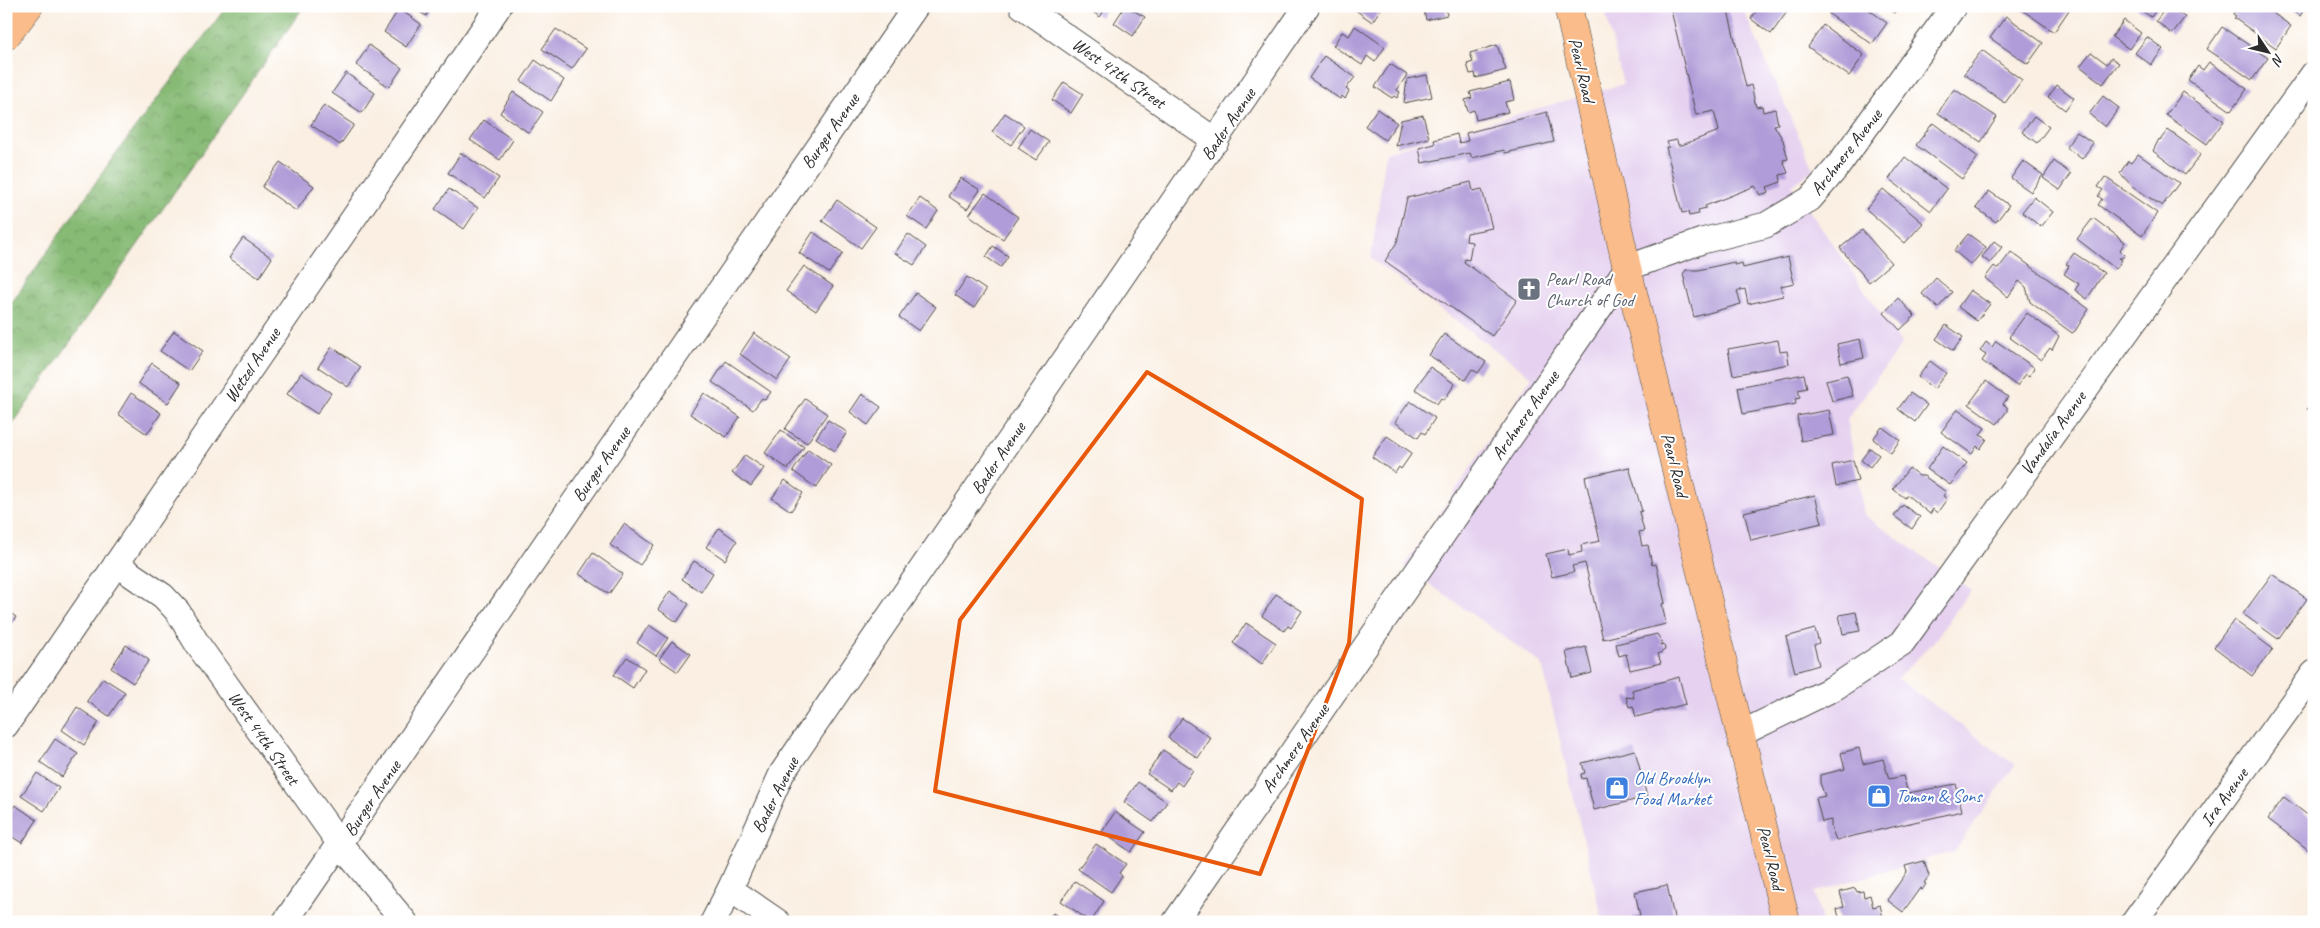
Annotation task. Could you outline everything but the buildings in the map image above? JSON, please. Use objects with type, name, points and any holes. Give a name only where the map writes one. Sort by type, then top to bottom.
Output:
[{"type":"main road","points":[[6,36],[29,6]]},
{"type":"main road","name":"Pearl Road","points":[[1568,6],[1627,268],[1786,922]]},
{"type":"street","name":"Wetzel Avenue","points":[[6,725],[499,6]]},
{"type":"street","name":"Burger Avenue","points":[[285,922],[916,6]]},
{"type":"street","name":"West 47th Street","points":[[1022,6],[1216,141]]},
{"type":"street","name":"Bader Avenue","points":[[713,922],[730,889],[782,773],[1307,6]]},
{"type":"street","name":"Archmere Avenue","points":[[1175,922],[1627,268],[1702,242],[1766,225],[1810,199],[1838,166],[1954,6]]},
{"type":"street","name":"Vandalia Avenue","points":[[1740,734],[1834,688],[1902,643],[2314,73]]},
{"type":"street","name":"West 44th Street","points":[[116,564],[150,585],[178,612],[198,645],[340,844],[405,922]]},
{"type":"street","name":"Ira Avenue","points":[[2134,922],[2314,673]]},
{"type":"street","points":[[730,889],[778,922]]},
{"type":"highlighted area","points":[[1147,372],[1362,499],[1349,643],[1260,874],[935,791],[960,620]]},
{"type":"shaded area","points":[[1604,6],[1745,6],[1743,9],[1813,169],[1792,186],[1902,344],[1847,419],[1864,515],[1971,590],[1932,644],[1897,678],[2015,765],[1955,851],[1814,892],[1822,922],[1603,922],[1542,664],[1404,566],[1532,377],[1371,259],[1386,152],[1623,84]]},
{"type":"green space","points":[[227,6],[304,6],[6,434],[6,311],[114,156]]},
{"type":"place","name":"Pearl Road Church of God","points":[[1529,289]]},
{"type":"place","name":"Old Brooklyn Food Market","points":[[1617,788]]},
{"type":"place","name":"Tomon & Sons","points":[[1879,796]]}]
